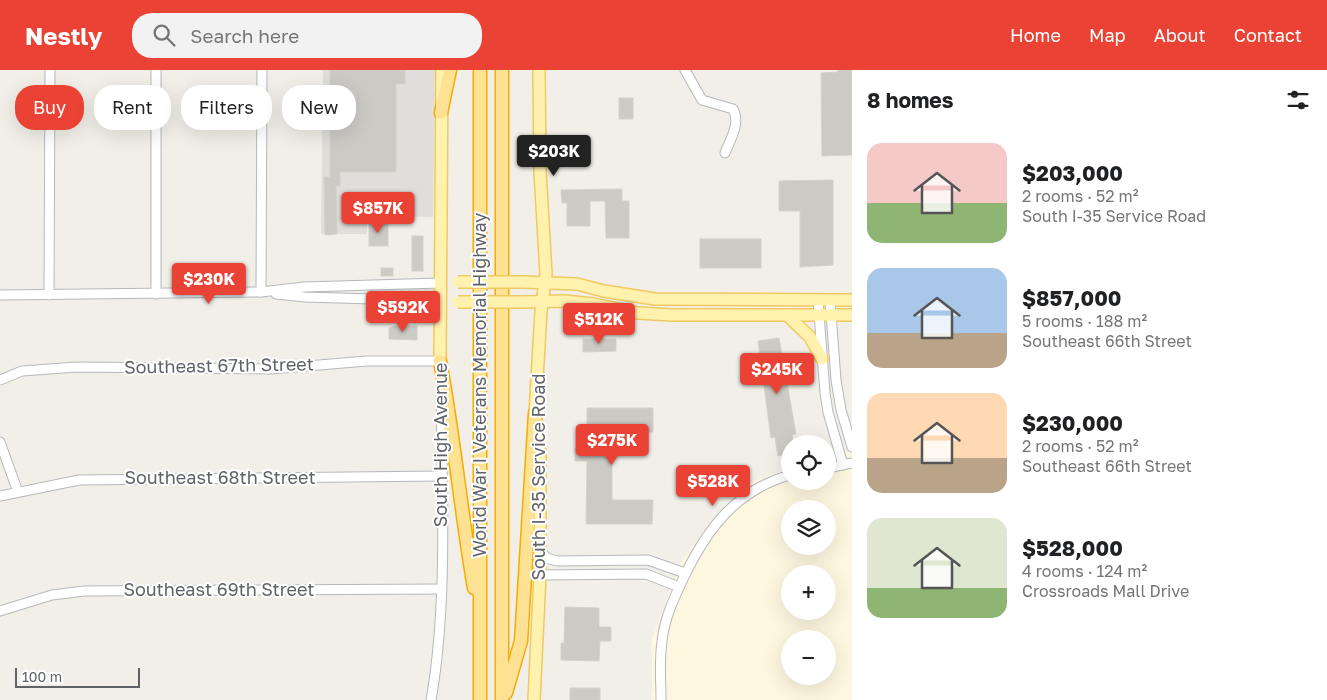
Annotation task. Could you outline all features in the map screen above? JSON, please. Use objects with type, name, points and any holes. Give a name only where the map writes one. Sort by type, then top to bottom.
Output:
[{"type":"highway","points":[[441,113],[450,70]]},
{"type":"highway","name":"World War I Veterans Memorial Highway","points":[[480,70],[480,700]]},
{"type":"highway","name":"World War I Veterans Memorial Highway","points":[[502,70],[503,700]]},
{"type":"highway","points":[[440,361],[452,424],[465,536],[480,619]]},
{"type":"highway","points":[[503,700],[521,640],[535,413]]},
{"type":"main road","name":"South High Avenue","points":[[440,361],[442,70]]},
{"type":"main road","name":"South I-35 Service Road","points":[[534,700],[540,574],[540,453],[535,413],[545,282],[540,163],[539,70]]},
{"type":"main road","points":[[441,283],[545,282],[577,284],[604,291],[656,299],[852,300]]},
{"type":"main road","points":[[440,302],[565,301],[593,304],[638,313],[672,315],[852,315]]},
{"type":"main road","points":[[787,315],[810,337],[822,359]]},
{"type":"street","points":[[48,295],[50,70]]},
{"type":"street","points":[[156,70],[156,294]]},
{"type":"street","points":[[261,292],[262,70]]},
{"type":"street","points":[[685,70],[702,100],[733,109],[736,115],[736,124],[725,153]]},
{"type":"street","points":[[0,295],[261,292],[304,287],[441,283]]},
{"type":"street","points":[[261,292],[305,297],[440,302]]},
{"type":"street","points":[[824,300],[841,410],[852,447]]},
{"type":"street","points":[[825,315],[822,359],[828,412],[848,464]]},
{"type":"street","name":"Southeast 67th Street","points":[[0,380],[22,372],[77,367],[262,369],[367,361],[440,361]]},
{"type":"street","name":"South High Avenue","points":[[431,700],[436,670],[441,589],[440,361]]},
{"type":"street","points":[[0,442],[18,492]]},
{"type":"street","name":"Southeast 68th Street","points":[[0,496],[79,480],[442,476]]},
{"type":"street","points":[[661,700],[662,643],[669,612],[699,546],[723,514],[753,491],[772,480],[781,478]]},
{"type":"street","points":[[540,552],[549,559],[558,561],[648,560],[686,574]]},
{"type":"street","points":[[540,574],[646,574],[679,587]]},
{"type":"street","name":"Southeast 69th Street","points":[[0,612],[52,595],[84,591],[441,589]]},
{"type":"shaded area","points":[[323,70],[435,70],[433,217],[367,216],[367,234],[321,234],[322,130],[356,130],[356,85],[323,85]]},
{"type":"shaded area","points":[[852,450],[852,700],[652,700],[652,639],[680,564],[709,523],[748,483],[781,471],[781,490],[836,490],[836,454]]},
{"type":"building","points":[[330,70],[405,70],[405,84],[396,84],[396,172],[340,172],[340,186],[336,186],[337,234],[325,235],[324,177],[330,177],[330,130],[356,130],[356,85],[330,85]]},
{"type":"building","points":[[838,70],[852,70],[852,155],[822,156],[821,73],[838,72]]},
{"type":"building","points":[[619,98],[633,98],[633,119],[619,119]]},
{"type":"building","points":[[833,180],[833,265],[800,267],[800,211],[779,211],[779,181]]},
{"type":"building","points":[[622,189],[622,201],[629,201],[629,238],[606,238],[605,201],[590,201],[590,226],[567,226],[567,203],[562,203],[561,190]]},
{"type":"building","points":[[369,221],[388,221],[388,246],[369,246]]},
{"type":"building","points":[[412,236],[423,236],[423,271],[412,271]]},
{"type":"building","points":[[700,239],[761,239],[761,268],[700,268]]},
{"type":"building","points":[[381,268],[393,268],[393,276],[381,276]]},
{"type":"building","points":[[394,326],[417,326],[417,340],[389,339],[389,328]]},
{"type":"building","points":[[779,338],[796,434],[781,435],[781,456],[778,456],[775,437],[771,438],[758,341]]},
{"type":"building","points":[[583,339],[616,339],[616,351],[583,352]]},
{"type":"building","points":[[587,408],[653,408],[653,432],[612,432],[612,500],[653,500],[652,524],[586,524],[587,461],[575,461],[575,448],[587,448]]},
{"type":"building","points":[[565,607],[599,608],[599,627],[611,627],[611,641],[600,641],[599,661],[561,660],[561,643],[564,643]]},
{"type":"building","points":[[570,688],[600,688],[600,700],[570,700]]}]
